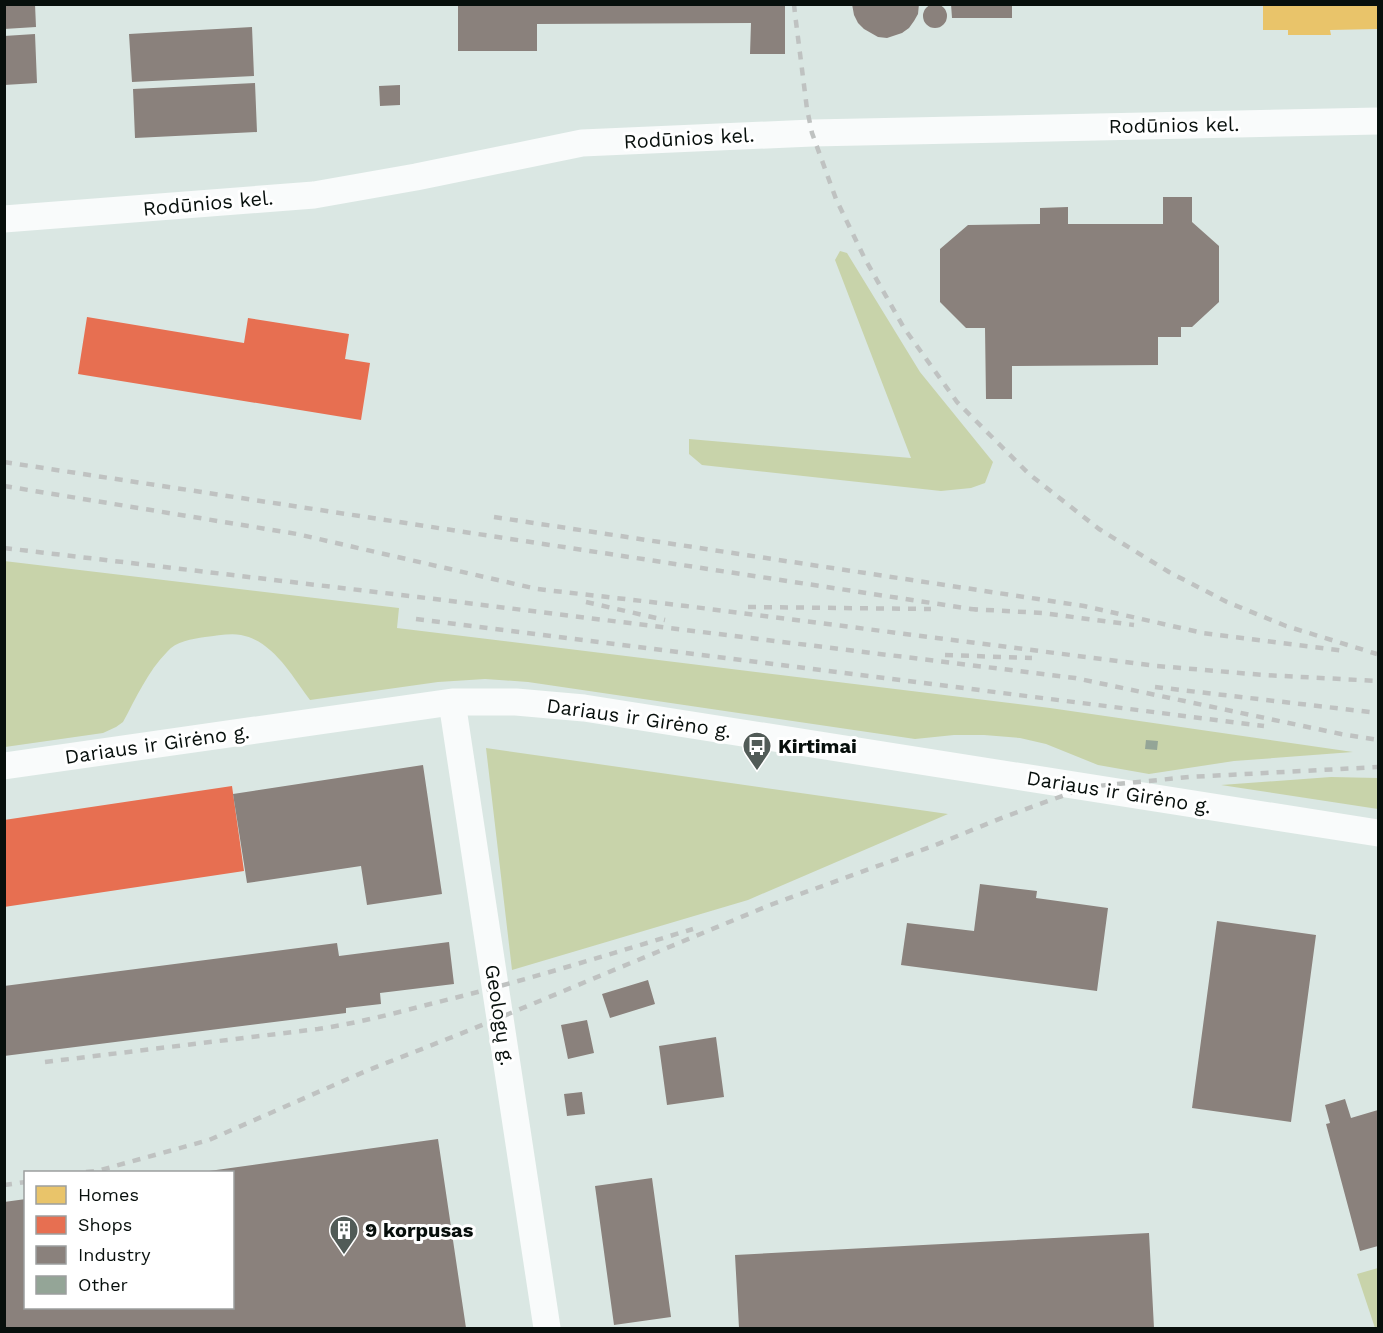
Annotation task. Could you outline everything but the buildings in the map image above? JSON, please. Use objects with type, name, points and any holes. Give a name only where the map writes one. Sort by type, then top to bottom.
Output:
[{"type":"street","name":"Rodūnios kel.","points":[[4,219],[314,195],[582,143],[812,132],[1378,121]]},
{"type":"street","name":"Dariaus ir Girėno g.","points":[[4,766],[452,702],[516,702],[584,708],[1378,833]]},
{"type":"street","name":"Geologų g.","points":[[452,702],[547,1329]]},
{"type":"green space","points":[[840,251],[847,253],[920,372],[993,462],[985,483],[971,488],[941,491],[702,465],[689,454],[689,439],[911,458],[835,260]]},
{"type":"green space","points":[[4,561],[399,608],[397,628],[1050,708],[1353,752],[1234,761],[1149,774],[1098,765],[1046,744],[1020,738],[954,735],[915,739],[528,682],[485,679],[438,682],[310,700],[289,670],[263,644],[241,635],[232,634],[190,640],[171,648],[148,676],[123,722],[116,727],[103,733],[5,747]]},
{"type":"green space","points":[[486,748],[948,814],[748,900],[512,970]]},
{"type":"green space","points":[[1331,777],[1378,778],[1378,809],[1221,785]]},
{"type":"green space","points":[[1378,1268],[1378,1328],[1375,1328],[1357,1274]]},
{"type":"railway","points":[[794,4],[812,133],[836,199],[865,259],[904,328],[957,402],[1029,474],[1099,529],[1169,572],[1227,602],[1286,626],[1377,654]]},
{"type":"railway","points":[[4,462],[978,610]]},
{"type":"railway","points":[[4,486],[297,534],[537,589],[1157,666],[1378,681]]},
{"type":"railway","points":[[494,517],[1084,606],[1203,633],[1346,651]]},
{"type":"railway","points":[[4,548],[1075,678],[1378,740]]},
{"type":"railway","points":[[586,602],[665,620]]},
{"type":"railway","points":[[748,607],[931,609]]},
{"type":"railway","points":[[970,609],[1042,613],[1134,625]]},
{"type":"railway","points":[[416,619],[1264,726]]},
{"type":"railway","points":[[945,655],[1032,658]]},
{"type":"railway","points":[[1155,687],[1378,713]]},
{"type":"railway","points":[[97,1171],[209,1140],[366,1071],[770,905],[1087,787],[1189,777],[1378,767]]},
{"type":"railway","points":[[45,1062],[348,1024],[499,986],[693,929]]},
{"type":"railway","points":[[4,1185],[24,1182]]},
{"type":"place","name":"Kirtimai","points":[[757,772]]},
{"type":"place","name":"9 korpusas","points":[[344,1256]]}]
